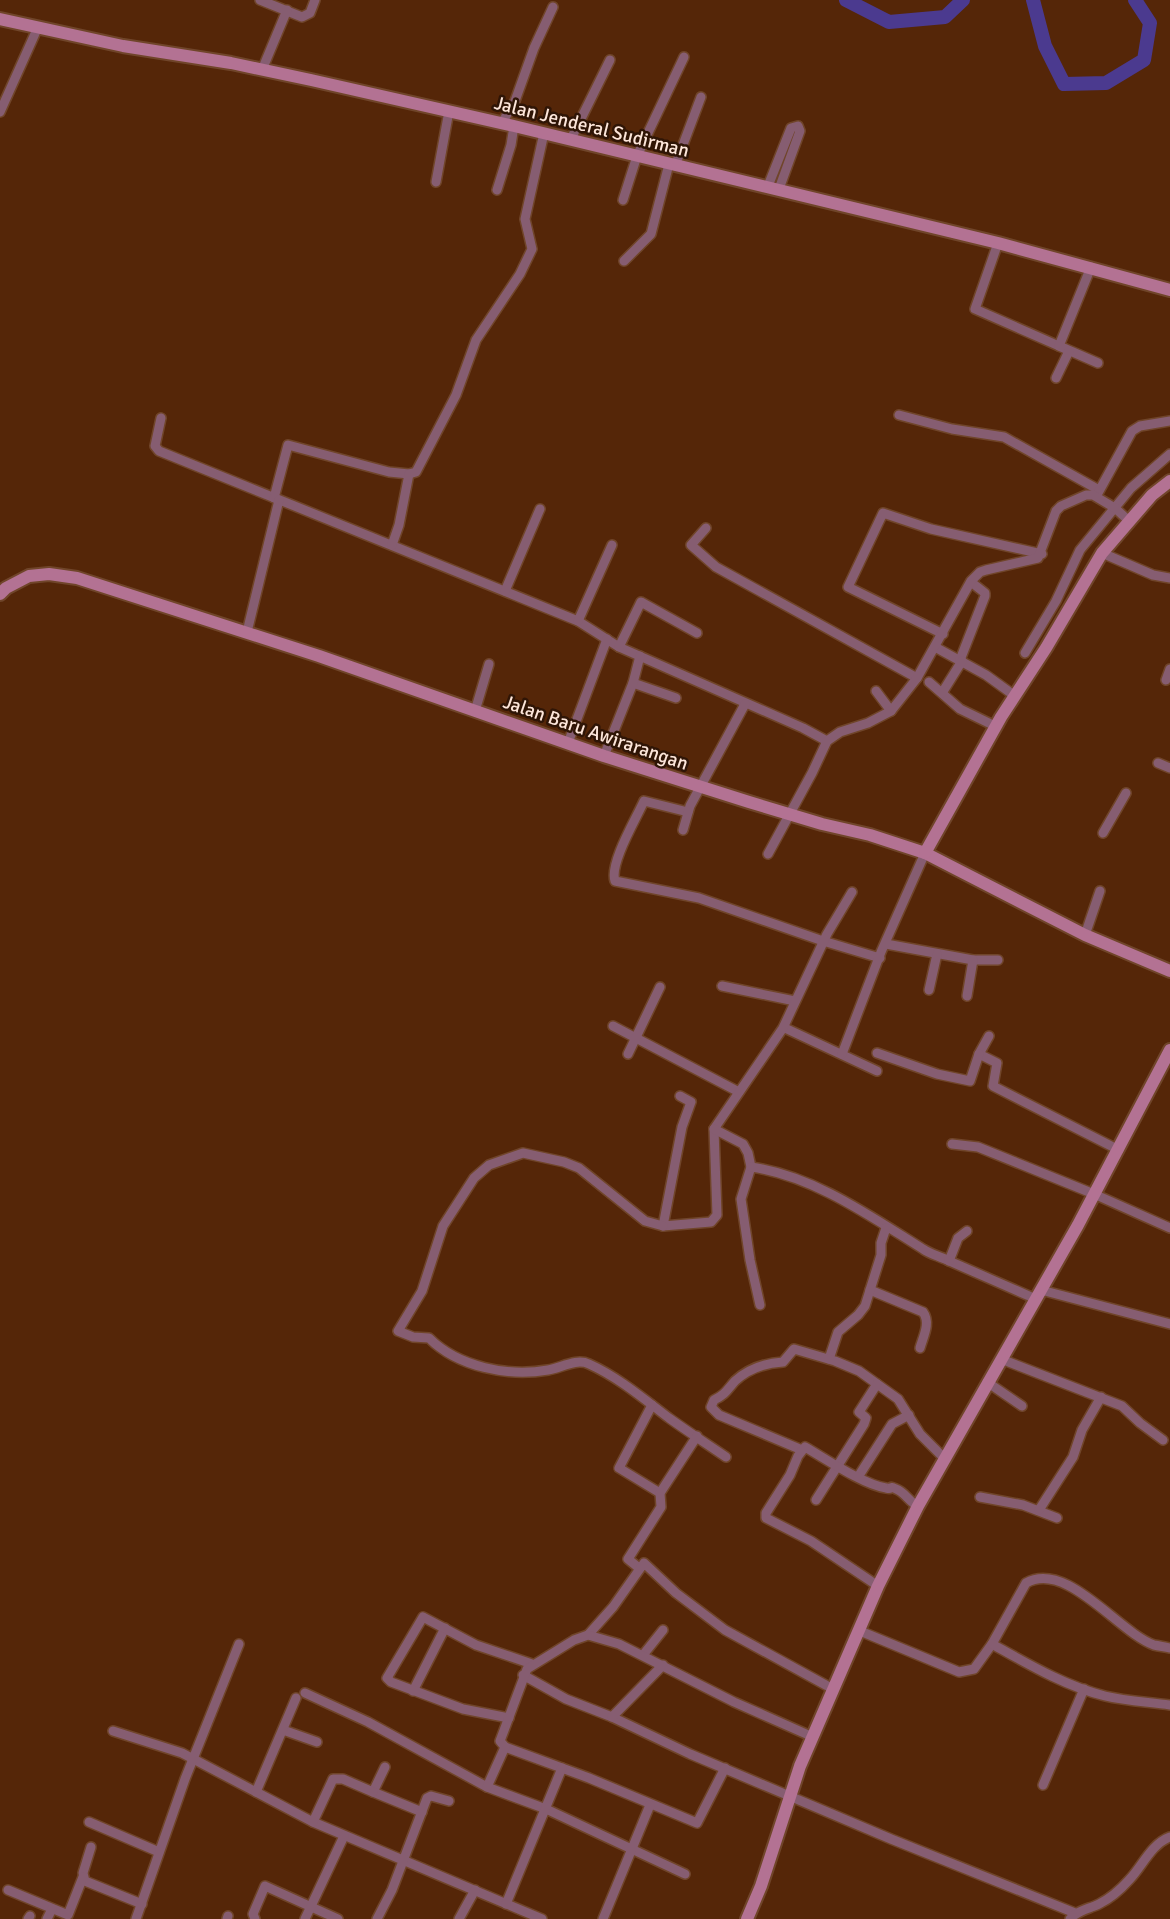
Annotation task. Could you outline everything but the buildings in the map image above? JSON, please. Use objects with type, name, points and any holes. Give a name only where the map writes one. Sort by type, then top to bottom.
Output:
[{"type":"street","points":[[262,0],[302,17],[306,16],[315,0]]},
{"type":"street","points":[[496,122],[503,121],[514,101],[553,7]]},
{"type":"street","points":[[262,70],[287,10]]},
{"type":"street","name":"Jalan Jenderal Sudirman","points":[[0,19],[122,46],[262,70],[571,139],[998,243],[1170,289]]},
{"type":"street","points":[[0,112],[38,27]]},
{"type":"street","points":[[623,200],[637,156],[684,57]]},
{"type":"street","points":[[571,139],[610,61]]},
{"type":"street","points":[[624,261],[651,234],[672,165],[701,97]]},
{"type":"street","points":[[436,182],[449,111]]},
{"type":"street","points":[[497,190],[514,126]]},
{"type":"street","points":[[798,126],[800,131],[773,188],[791,128],[798,126]]},
{"type":"street","points":[[247,632],[289,445],[389,472],[409,474],[416,472],[434,442],[456,395],[476,340],[520,274],[532,249],[525,219],[544,133]]},
{"type":"street","points":[[998,243],[975,309],[1098,362]]},
{"type":"street","points":[[1059,346],[1091,267]]},
{"type":"street","points":[[1056,378],[1069,351]]},
{"type":"street","points":[[899,415],[952,429],[1004,437],[1098,494],[1128,520]]},
{"type":"street","points":[[161,418],[156,449],[578,621],[619,647],[827,741]]},
{"type":"street","points":[[1098,494],[1132,431],[1140,426],[1170,421]]},
{"type":"street","points":[[1048,627],[1076,580],[1080,550],[1117,509],[1131,488],[1170,454]]},
{"type":"street","points":[[392,545],[400,525],[409,474]]},
{"type":"street","points":[[842,1054],[925,853],[992,724],[1076,580],[1128,520],[1170,481]]},
{"type":"street","points":[[768,854],[813,773],[827,741],[840,732],[868,723],[891,711],[917,678],[971,582],[980,572],[1038,558],[1042,554],[1053,518],[1061,506],[1086,495],[1098,494]]},
{"type":"street","points":[[505,591],[540,509]]},
{"type":"street","points":[[943,634],[849,587],[883,513],[931,529],[1042,554]]},
{"type":"street","points":[[706,528],[691,545],[716,567],[917,678]]},
{"type":"street","points":[[578,621],[612,545]]},
{"type":"street","points":[[1102,553],[1153,575],[1170,578]]},
{"type":"street","name":"Jalan Baru Awirarangan","points":[[0,594],[29,576],[49,574],[77,578],[247,632],[604,756],[789,814],[906,845],[1085,935],[1170,971]]},
{"type":"street","points":[[942,693],[961,661],[985,596],[985,593],[971,582]]},
{"type":"street","points":[[619,647],[641,602],[697,633]]},
{"type":"street","points":[[568,743],[607,639]]},
{"type":"street","points":[[1025,653],[1041,642]]},
{"type":"street","points":[[935,647],[986,675],[1011,693]]},
{"type":"street","points":[[604,756],[633,683],[640,656]]},
{"type":"street","points":[[475,711],[489,664]]},
{"type":"street","points":[[1166,680],[1170,669]]},
{"type":"street","points":[[929,682],[960,709],[992,724]]},
{"type":"street","points":[[633,683],[676,698]]},
{"type":"street","points":[[876,691],[891,711]]},
{"type":"street","points":[[682,830],[688,812],[746,704]]},
{"type":"street","points":[[1157,763],[1170,768]]},
{"type":"street","points":[[1103,833],[1126,793]]},
{"type":"street","points":[[688,812],[644,801],[628,832],[613,880],[699,898],[880,958]]},
{"type":"street","points":[[1085,935],[1100,891]]},
{"type":"street","points":[[726,1457],[621,1382],[588,1363],[575,1362],[550,1370],[509,1373],[481,1367],[438,1347],[425,1337],[408,1336],[398,1331],[422,1291],[443,1226],[474,1178],[489,1165],[523,1153],[564,1161],[579,1168],[645,1221],[663,1226],[715,1220],[717,1131],[739,1092],[761,1064],[783,1028],[852,892]]},
{"type":"street","points":[[886,944],[973,960],[998,960]]},
{"type":"street","points":[[929,990],[937,954]]},
{"type":"street","points":[[967,996],[973,960]]},
{"type":"street","points":[[722,986],[795,1001]]},
{"type":"street","points":[[628,1054],[660,987]]},
{"type":"street","points":[[612,1027],[739,1092]]},
{"type":"street","points":[[788,1029],[877,1071]]},
{"type":"street","points":[[877,1053],[937,1074],[970,1081],[979,1054],[989,1036]]},
{"type":"street","points":[[747,1919],[761,1886],[800,1766],[878,1586],[944,1458],[1119,1150],[1170,1050]]},
{"type":"street","points":[[979,1054],[997,1063],[993,1086],[1119,1150]]},
{"type":"street","points":[[663,1226],[682,1127],[690,1105],[689,1100],[680,1096]]},
{"type":"street","points":[[717,1131],[743,1144],[748,1153],[751,1167],[741,1199],[760,1305]]},
{"type":"street","points":[[952,1144],[978,1147],[1170,1228]]},
{"type":"street","points":[[751,1167],[772,1170],[823,1189],[886,1228],[902,1234],[925,1250],[949,1261],[1038,1294],[1170,1324]]},
{"type":"street","points":[[829,1359],[838,1332],[865,1306],[881,1255],[881,1242],[886,1228]]},
{"type":"street","points":[[949,1261],[958,1238],[967,1231]]},
{"type":"street","points":[[870,1290],[923,1312],[927,1323],[920,1348]]},
{"type":"street","points":[[802,1450],[719,1415],[711,1407],[714,1400],[724,1395],[744,1374],[772,1363],[783,1362],[794,1349],[859,1371],[898,1399],[920,1434],[944,1458]]},
{"type":"street","points":[[1002,1359],[1122,1406],[1163,1440]]},
{"type":"street","points":[[987,1382],[1022,1406]]},
{"type":"street","points":[[816,1500],[864,1424],[866,1418],[859,1412],[877,1384]]},
{"type":"street","points":[[1039,1510],[1073,1457],[1082,1430],[1101,1397]]},
{"type":"street","points":[[652,1405],[618,1468],[660,1493]]},
{"type":"street","points":[[858,1477],[892,1424],[909,1415]]},
{"type":"street","points":[[639,1568],[628,1559],[661,1507],[660,1493],[697,1436]]},
{"type":"street","points":[[878,1586],[811,1541],[766,1518],[766,1513],[805,1447],[858,1477],[886,1489],[900,1490],[910,1502],[918,1506]]},
{"type":"street","points":[[980,1497],[1039,1510],[1056,1518]]},
{"type":"street","points":[[725,1768],[697,1823],[505,1747],[500,1741],[523,1675],[533,1664],[574,1640],[588,1635],[613,1607],[644,1563],[725,1630],[833,1689]]},
{"type":"street","points":[[860,1631],[959,1672],[974,1669],[992,1644],[1026,1583],[1045,1577],[1075,1590],[1145,1640],[1170,1648]]},
{"type":"street","points":[[509,1718],[463,1709],[413,1691],[387,1678],[422,1617],[476,1645],[533,1664]]},
{"type":"street","points":[[413,1691],[445,1628]]},
{"type":"street","points":[[643,1656],[663,1630]]},
{"type":"street","points":[[588,1635],[619,1644],[734,1702],[813,1737]]},
{"type":"street","points":[[136,1919],[193,1758],[239,1644]]},
{"type":"street","points":[[992,1644],[1060,1680],[1084,1689],[1106,1696],[1170,1705]]},
{"type":"street","points":[[612,1717],[663,1665]]},
{"type":"street","points":[[523,1675],[566,1699],[1073,1916],[1101,1903],[1128,1882],[1146,1857],[1170,1837]]},
{"type":"street","points":[[1043,1785],[1084,1689]]},
{"type":"street","points":[[305,1693],[368,1722],[487,1787],[546,1809],[685,1874]]},
{"type":"street","points":[[256,1793],[296,1698]]},
{"type":"street","points":[[283,1730],[317,1742]]},
{"type":"street","points":[[113,1731],[193,1758],[313,1822],[542,1919]]},
{"type":"street","points":[[487,1787],[505,1747]]},
{"type":"street","points":[[373,1792],[385,1767]]},
{"type":"street","points":[[506,1904],[562,1768]]},
{"type":"street","points":[[313,1822],[333,1779],[343,1779],[422,1812]]},
{"type":"street","points":[[377,1919],[392,1890],[429,1796],[449,1801]]},
{"type":"street","points":[[603,1919],[650,1805]]},
{"type":"street","points":[[89,1822],[159,1852]]},
{"type":"street","points":[[305,1919],[344,1836]]},
{"type":"street","points":[[8,1890],[65,1915],[70,1913],[91,1847]]},
{"type":"street","points":[[83,1877],[85,1881],[142,1904]]},
{"type":"street","points":[[254,1919],[265,1886],[338,1919]]},
{"type":"street","points":[[459,1919],[475,1890]]},
{"type":"street","points":[[47,1919],[52,1909]]},
{"type":"waterway","points":[[846,0],[889,22],[945,17],[963,0]]},
{"type":"waterway","points":[[1033,0],[1045,46],[1064,84],[1106,83],[1144,60],[1150,23],[1135,0]]}]
